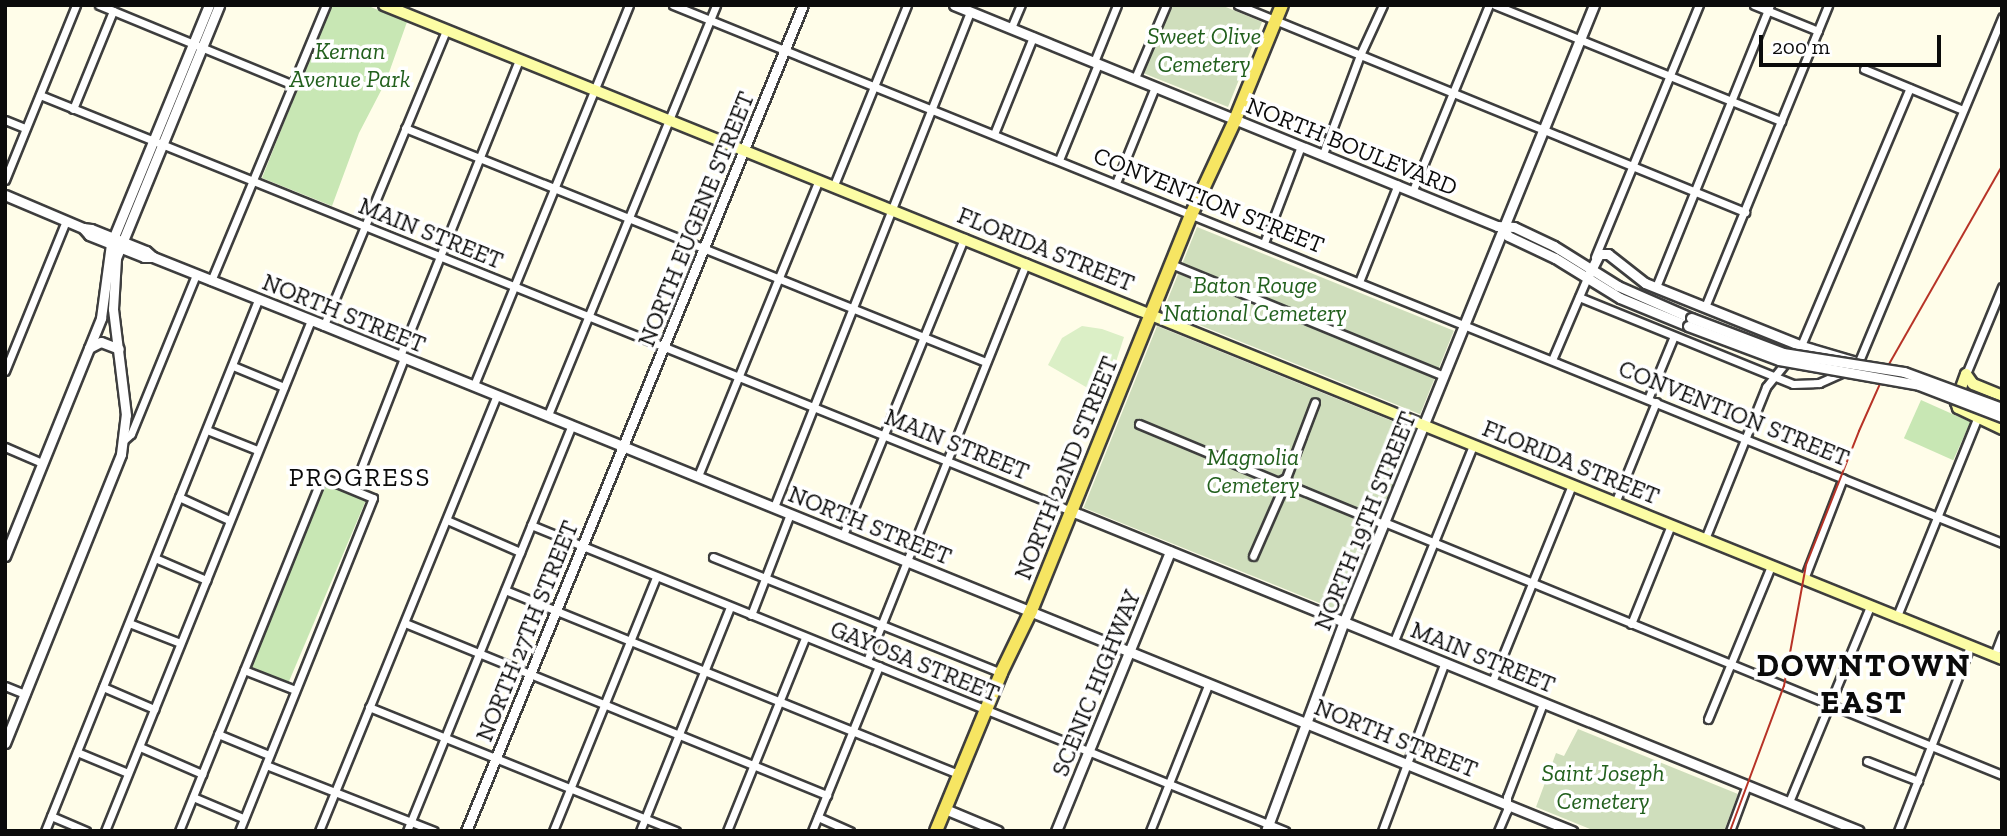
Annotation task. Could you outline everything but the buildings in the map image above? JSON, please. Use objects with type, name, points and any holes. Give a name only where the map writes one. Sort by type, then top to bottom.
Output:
[{"type":"main road","name":"FLORIDA STREET","points":[[384,5],[1998,657]]},
{"type":"main road","name":"NORTH 22ND STREET","points":[[936,831],[1001,673],[1031,611],[1191,215],[1235,120],[1282,5]]},
{"type":"main road","points":[[1966,374],[1973,384],[2002,396]]},
{"type":"main road","points":[[1966,374],[1956,404],[1962,412],[2002,429]]},
{"type":"street","points":[[5,180],[76,5]]},
{"type":"street","points":[[99,5],[293,85]]},
{"type":"street","points":[[198,45],[209,5]]},
{"type":"street","points":[[5,556],[103,308],[104,273],[198,45],[219,5]]},
{"type":"street","points":[[211,281],[326,5]]},
{"type":"street","points":[[474,386],[629,5]]},
{"type":"street","name":"CONVENTION STREET","points":[[673,5],[2002,543]]},
{"type":"street","points":[[548,415],[716,5]]},
{"type":"street","points":[[834,185],[907,5]]},
{"type":"street","name":"NORTH BOULEVARD","points":[[954,5],[1503,228],[1514,227],[1538,238],[1627,301],[1783,353],[1904,372],[2002,408]]},
{"type":"street","points":[[1011,28],[1021,5]]},
{"type":"street","points":[[1059,160],[1117,5]]},
{"type":"street","points":[[1135,78],[1166,5]]},
{"type":"street","points":[[1238,5],[1745,212]]},
{"type":"street","points":[[1323,154],[1382,5]]},
{"type":"street","points":[[1413,190],[1489,5]]},
{"type":"street","points":[[1495,5],[1781,121]]},
{"type":"street","name":"NORTH 19TH STREET","points":[[1267,827],[1344,621],[1594,5]]},
{"type":"street","points":[[1552,360],[1699,5]]},
{"type":"street","points":[[1754,5],[1769,8],[1818,31]]},
{"type":"street","points":[[1705,307],[1828,5]]},
{"type":"street","name":"NORTH EUGENE STREET","points":[[624,446],[800,8]]},
{"type":"street","points":[[1656,287],[1769,8]]},
{"type":"street","points":[[73,109],[113,11]]},
{"type":"street","points":[[774,507],[970,12]]},
{"type":"street","points":[[1579,297],[1793,384],[1819,383],[1859,363],[2002,17]]},
{"type":"street","points":[[324,325],[446,30]]},
{"type":"street","points":[[994,134],[1033,37]]},
{"type":"street","points":[[353,489],[439,257],[519,60]]},
{"type":"street","points":[[1864,69],[1963,110]]},
{"type":"street","points":[[1116,183],[1155,87]]},
{"type":"street","points":[[1705,539],[1772,376],[1802,346],[1910,88]]},
{"type":"street","name":"MAIN STREET","points":[[40,95],[1859,831]]},
{"type":"street","points":[[5,120],[25,128]]},
{"type":"street","points":[[405,128],[986,362]]},
{"type":"street","points":[[1264,243],[1301,146]]},
{"type":"street","points":[[698,477],[819,180]]},
{"type":"street","points":[[1359,282],[1398,184]]},
{"type":"street","name":"NORTH STREET","points":[[5,195],[83,228],[89,235],[146,251],[153,257]]},
{"type":"street","points":[[5,370],[66,221]]},
{"type":"street","points":[[843,535],[964,238]]},
{"type":"street","points":[[5,743],[124,440],[126,415],[113,295],[117,242]]},
{"type":"street","name":"NORTH STREET","points":[[117,242],[135,253],[153,257],[548,415],[1572,831]]},
{"type":"street","points":[[115,265],[125,255],[135,253]]},
{"type":"street","points":[[1595,259],[1603,253],[1613,257],[1641,280],[1656,287],[1802,346],[1859,363]]},
{"type":"street","points":[[867,661],[1026,263]]},
{"type":"street","points":[[1171,264],[1444,376]]},
{"type":"street","points":[[124,440],[131,433],[197,275]]},
{"type":"street","points":[[1966,374],[2002,287]]},
{"type":"street","points":[[45,831],[258,300]]},
{"type":"street","points":[[105,831],[311,320]]},
{"type":"street","name":"NORTH BOULEVARD","points":[[1690,322],[1779,360],[1900,380],[2002,417]]},
{"type":"street","points":[[1615,503],[1674,337]]},
{"type":"street","points":[[89,348],[101,342],[119,349]]},
{"type":"street","points":[[1787,361],[1786,377],[1793,384]]},
{"type":"street","points":[[233,366],[284,387]]},
{"type":"street","points":[[320,831],[497,395]]},
{"type":"street","points":[[1278,482],[1286,478],[1315,402]]},
{"type":"street","points":[[1897,616],[1976,419]]},
{"type":"street","points":[[1139,424],[1278,482],[1282,490]]},
{"type":"street","points":[[407,831],[572,425]]},
{"type":"street","points":[[207,430],[257,450]]},
{"type":"street","points":[[1394,641],[1473,445]]},
{"type":"street","name":"NORTH 27TH STREET","points":[[466,831],[624,446]]},
{"type":"street","points":[[5,447],[43,463]]},
{"type":"street","points":[[179,831],[322,477],[373,498],[239,831]]},
{"type":"street","points":[[1286,478],[1291,486],[2002,775]]},
{"type":"street","points":[[1804,579],[1843,478]]},
{"type":"street","points":[[1492,682],[1572,485]]},
{"type":"street","points":[[1253,556],[1282,490],[1291,486]]},
{"type":"street","points":[[180,497],[229,520]]},
{"type":"street","points":[[751,615],[790,514]]},
{"type":"street","points":[[447,520],[520,552]]},
{"type":"street","name":"GAYOSA STREET","points":[[531,524],[805,638],[1088,751],[1267,827],[1285,831]]},
{"type":"street","points":[[1631,624],[1671,525]]},
{"type":"street","name":"SCENIC HIGHWAY","points":[[1056,831],[1170,551]]},
{"type":"street","points":[[713,557],[1001,673]]},
{"type":"street","points":[[155,558],[206,580]]},
{"type":"street","points":[[1708,719],[1770,565]]},
{"type":"street","points":[[553,831],[656,576]]},
{"type":"street","points":[[505,590],[959,774]]},
{"type":"street","points":[[1789,802],[1870,606]]},
{"type":"street","points":[[640,831],[730,607]]},
{"type":"street","points":[[129,623],[180,643]]},
{"type":"street","points":[[404,623],[827,795]]},
{"type":"street","points":[[1998,657],[2002,635]]},
{"type":"street","points":[[727,831],[805,638]]},
{"type":"street","points":[[1898,831],[1970,646]]},
{"type":"street","points":[[1382,831],[1445,662]]},
{"type":"street","points":[[812,831],[879,666]]},
{"type":"street","points":[[244,670],[295,690]]},
{"type":"street","points":[[1150,831],[1209,683]]},
{"type":"street","points":[[5,686],[25,694]]},
{"type":"street","points":[[103,687],[154,709]]},
{"type":"street","points":[[1499,831],[1543,702]]},
{"type":"street","points":[[369,707],[676,831]]},
{"type":"street","points":[[218,734],[270,755]]},
{"type":"street","points":[[139,747],[202,774]]},
{"type":"street","points":[[77,752],[128,773]]},
{"type":"street","points":[[1867,761],[1918,781]]},
{"type":"street","points":[[266,765],[434,831]]},
{"type":"street","points":[[1730,831],[1747,785]]},
{"type":"street","points":[[193,797],[243,818]]},
{"type":"street","points":[[945,809],[998,831]]},
{"type":"street","points":[[51,816],[86,831]]},
{"type":"street","points":[[818,817],[850,831]]},
{"type":"green space","name":"Kernan Avenue Park","points":[[331,5],[366,5],[407,22],[386,81],[359,133],[332,206],[262,178]]},
{"type":"green space","name":"Sweet Olive Cemetery","points":[[1170,5],[1221,5],[1262,22],[1228,107],[1143,73]]},
{"type":"green space","name":"Baton Rouge National Cemetery","points":[[1197,227],[1454,331],[1420,414],[1163,310]]},
{"type":"green space","points":[[1082,326],[1102,329],[1124,337],[1107,390],[1098,394],[1048,365],[1062,338]]},
{"type":"green space","name":"Magnolia Cemetery","points":[[1157,326],[1416,431],[1342,612],[1084,508]]},
{"type":"green space","points":[[1921,400],[1970,422],[1953,460],[1904,438]]},
{"type":"green space","points":[[325,484],[366,501],[289,683],[248,665]]},
{"type":"green space","name":"Saint Joseph Cemetery","points":[[1578,729],[1738,794],[1724,831],[1595,831],[1536,807],[1556,753],[1564,756]]},
{"type":"railway","points":[[1730,831],[1784,686],[1806,565],[1859,431],[1888,366],[2002,166]]},
{"type":"district","name":"PROGRESS","points":[[360,478]]},
{"type":"district","name":"DOWNTOWN EAST","points":[[1864,684]]}]
